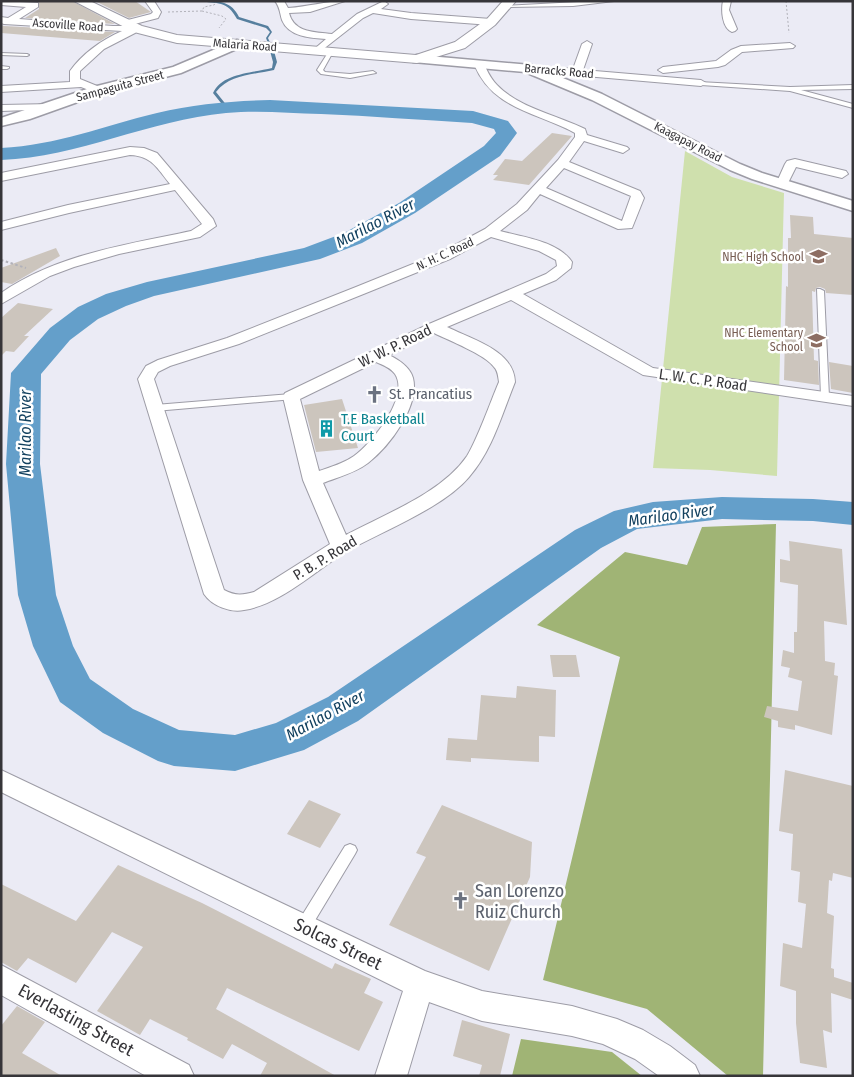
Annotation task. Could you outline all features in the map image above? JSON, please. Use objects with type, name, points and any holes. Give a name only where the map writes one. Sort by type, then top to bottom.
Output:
[{"type":"main road","name":"Malaria Road","points":[[80,1],[133,26],[177,39],[417,59]]},
{"type":"main road","points":[[417,59],[460,45],[491,22],[508,4]]},
{"type":"street","points":[[98,90],[75,81],[74,76],[80,64],[133,26],[155,16],[157,12],[149,1]]},
{"type":"street","points":[[279,1],[283,5],[288,22],[293,28],[334,37]]},
{"type":"street","points":[[285,11],[310,9],[341,1]]},
{"type":"street","points":[[317,51],[371,10],[388,1]]},
{"type":"street","points":[[727,1],[725,10],[732,29]]},
{"type":"street","points":[[1,2],[35,4],[4,22]]},
{"type":"street","points":[[371,10],[412,16],[491,22]]},
{"type":"street","name":"Ascoville Road","points":[[4,22],[113,28],[133,26]]},
{"type":"street","name":"Sampaguita Street","points":[[1,122],[52,107],[98,90],[177,70],[237,44]]},
{"type":"street","points":[[577,73],[587,44]]},
{"type":"street","points":[[622,76],[718,64],[725,62],[735,50],[790,46]]},
{"type":"street","name":"Barracks Road","points":[[417,59],[701,83]]},
{"type":"street","points":[[479,64],[481,73],[496,92],[509,100],[571,125],[581,131],[581,137],[623,149]]},
{"type":"street","name":"Kaagapay Road","points":[[527,68],[597,97],[735,166],[782,184],[853,206]]},
{"type":"street","points":[[1,89],[82,84]]},
{"type":"street","points":[[1,108],[52,107]]},
{"type":"street","name":"N. H. C. Road","points":[[152,369],[370,287],[445,256],[490,232],[522,207],[562,163],[581,137]]},
{"type":"street","points":[[1,178],[137,151],[153,156],[208,222],[209,226],[202,232],[76,261],[34,279],[1,300]]},
{"type":"street","points":[[539,189],[618,226],[627,225],[638,198],[636,194],[562,163]]},
{"type":"street","points":[[782,184],[791,164],[795,163],[842,174]]},
{"type":"street","points":[[1,226],[68,209],[178,186]]},
{"type":"street","name":"W. W. P. Road","points":[[291,397],[434,327],[559,273],[564,268],[565,262],[561,257],[544,248],[490,232]]},
{"type":"street","name":"L. W. C. P. Road","points":[[512,294],[649,372],[853,401]]},
{"type":"street","name":"P. B. P. Road","points":[[152,369],[146,379],[215,594],[226,601],[243,603],[262,597],[341,546],[444,491],[462,474],[476,456],[508,382],[507,372],[494,357],[434,327]]},
{"type":"street","points":[[312,480],[353,465],[372,452],[398,415],[408,389],[405,376],[392,363],[376,355]]},
{"type":"street","points":[[291,397],[312,480],[341,546]]},
{"type":"street","name":"Solcas Street","points":[[1,780],[420,984],[481,1006],[524,1015],[573,1021],[622,1035],[666,1061],[684,1076]]},
{"type":"street","name":"Everlasting Street","points":[[1,979],[178,1076]]},
{"type":"street","points":[[391,1076],[420,984]]},
{"type":"lane","points":[[508,4],[581,5],[612,1]]},
{"type":"lane","points":[[332,52],[320,70],[323,73],[350,76],[374,73]]},
{"type":"lane","points":[[1,54],[27,55]]},
{"type":"lane","points":[[701,83],[790,89],[853,88]]},
{"type":"lane","points":[[790,89],[853,106]]},
{"type":"lane","points":[[820,290],[825,397]]},
{"type":"lane","points":[[155,408],[291,397]]},
{"type":"lane","points":[[303,927],[350,850]]},
{"type":"path","points":[[202,12],[204,7],[214,5],[217,1]]},
{"type":"path","points":[[786,1],[790,46]]},
{"type":"path","points":[[157,12],[202,12],[222,16],[226,19],[218,30]]},
{"type":"green space","points":[[685,151],[732,177],[784,193],[777,476],[710,470],[653,468]]},
{"type":"green space","points":[[776,524],[763,1076],[728,1076],[647,1009],[543,980],[620,657],[537,625],[625,552],[687,565],[702,527]]},
{"type":"green space","points":[[521,1039],[612,1052],[642,1076],[512,1076]]},
{"type":"building","points":[[38,1],[72,1],[115,24],[25,18],[39,9]]},
{"type":"building","points":[[95,1],[135,1],[151,12],[129,18]]},
{"type":"building","points":[[1,25],[115,32],[100,41],[1,33]]},
{"type":"building","points":[[552,133],[572,136],[529,185],[493,180],[498,175],[493,175],[505,159],[522,161]]},
{"type":"building","points":[[790,215],[813,217],[814,234],[853,238],[853,295],[826,293],[825,289],[820,287],[816,288],[815,292],[812,291],[814,360],[818,361],[819,385],[784,380],[788,238],[791,238]]},
{"type":"building","points":[[56,248],[60,256],[12,284],[1,282],[1,268]]},
{"type":"building","points":[[18,303],[53,309],[24,336],[29,336],[14,352],[6,351],[1,356],[1,318]]},
{"type":"building","points":[[829,362],[853,366],[853,393],[831,389]]},
{"type":"building","name":"T.E Basketball Court","points":[[342,399],[358,448],[316,452],[304,405]]},
{"type":"building","points":[[789,541],[842,549],[847,625],[824,621],[825,661],[835,663],[834,675],[838,676],[832,735],[795,725],[795,730],[778,727],[778,721],[764,717],[767,706],[798,711],[802,681],[788,677],[790,668],[781,666],[783,650],[794,653],[794,632],[797,632],[798,585],[780,582],[780,559],[790,561]]},
{"type":"building","points":[[550,655],[576,655],[580,677],[553,677]]},
{"type":"building","points":[[517,686],[556,690],[555,737],[539,736],[539,762],[471,758],[471,762],[446,760],[448,738],[477,740],[481,695],[516,698]]},
{"type":"building","points":[[785,770],[853,786],[853,878],[833,873],[832,881],[829,880],[827,913],[834,916],[831,968],[834,969],[834,977],[853,983],[853,1000],[831,993],[832,1033],[823,1030],[827,1068],[800,1063],[796,1023],[796,991],[780,986],[783,943],[802,948],[806,904],[798,902],[800,872],[791,870],[793,834],[779,831]]},
{"type":"building","points":[[309,800],[341,814],[320,848],[287,834]]},
{"type":"building","name":"San Lorenzo Ruiz Church","points":[[442,805],[532,842],[530,877],[489,971],[389,925],[426,857],[416,853]]},
{"type":"building","points":[[118,865],[202,903],[332,969],[335,963],[371,979],[364,993],[383,1002],[359,1051],[227,988],[216,1009],[336,1076],[260,1076],[267,1063],[232,1044],[223,1059],[187,1040],[188,1038],[150,1019],[140,1035],[97,1011],[143,947],[112,932],[76,983],[28,958],[17,971],[1,962],[1,884],[76,921]]},
{"type":"building","points":[[17,1006],[45,1022],[22,1053],[62,1076],[1,1076],[1,1026]]},
{"type":"building","points":[[462,1020],[510,1034],[500,1076],[479,1076],[482,1065],[453,1056]]},
{"type":"waterway","points":[[200,1],[224,3],[232,8],[238,18],[267,27],[271,32],[267,38],[270,45]]},
{"type":"waterway","points":[[226,107],[214,92],[225,81],[232,78],[273,69],[275,62],[272,51]]},
{"type":"waterway","name":"Marilao River","points":[[1,154],[24,153],[61,147],[160,118],[226,107],[270,106],[473,117],[501,125],[507,133],[492,151],[407,208],[353,238],[311,254],[147,290],[116,300],[88,313],[60,334],[26,373],[23,464],[37,595],[53,646],[75,690],[118,721],[174,748],[235,753],[288,737],[343,709],[588,539],[627,519],[653,514],[722,508],[813,510],[853,514]]},
{"type":"place","name":"NHC High School","points":[[818,257]]},
{"type":"place","name":"NHC Elementary School","points":[[817,340]]},
{"type":"place","name":"St. Prancatius","points":[[375,394]]},
{"type":"place","name":"T.E Basketball Court","points":[[327,428]]},
{"type":"place","name":"San Lorenzo Ruiz Church","points":[[461,901]]}]
